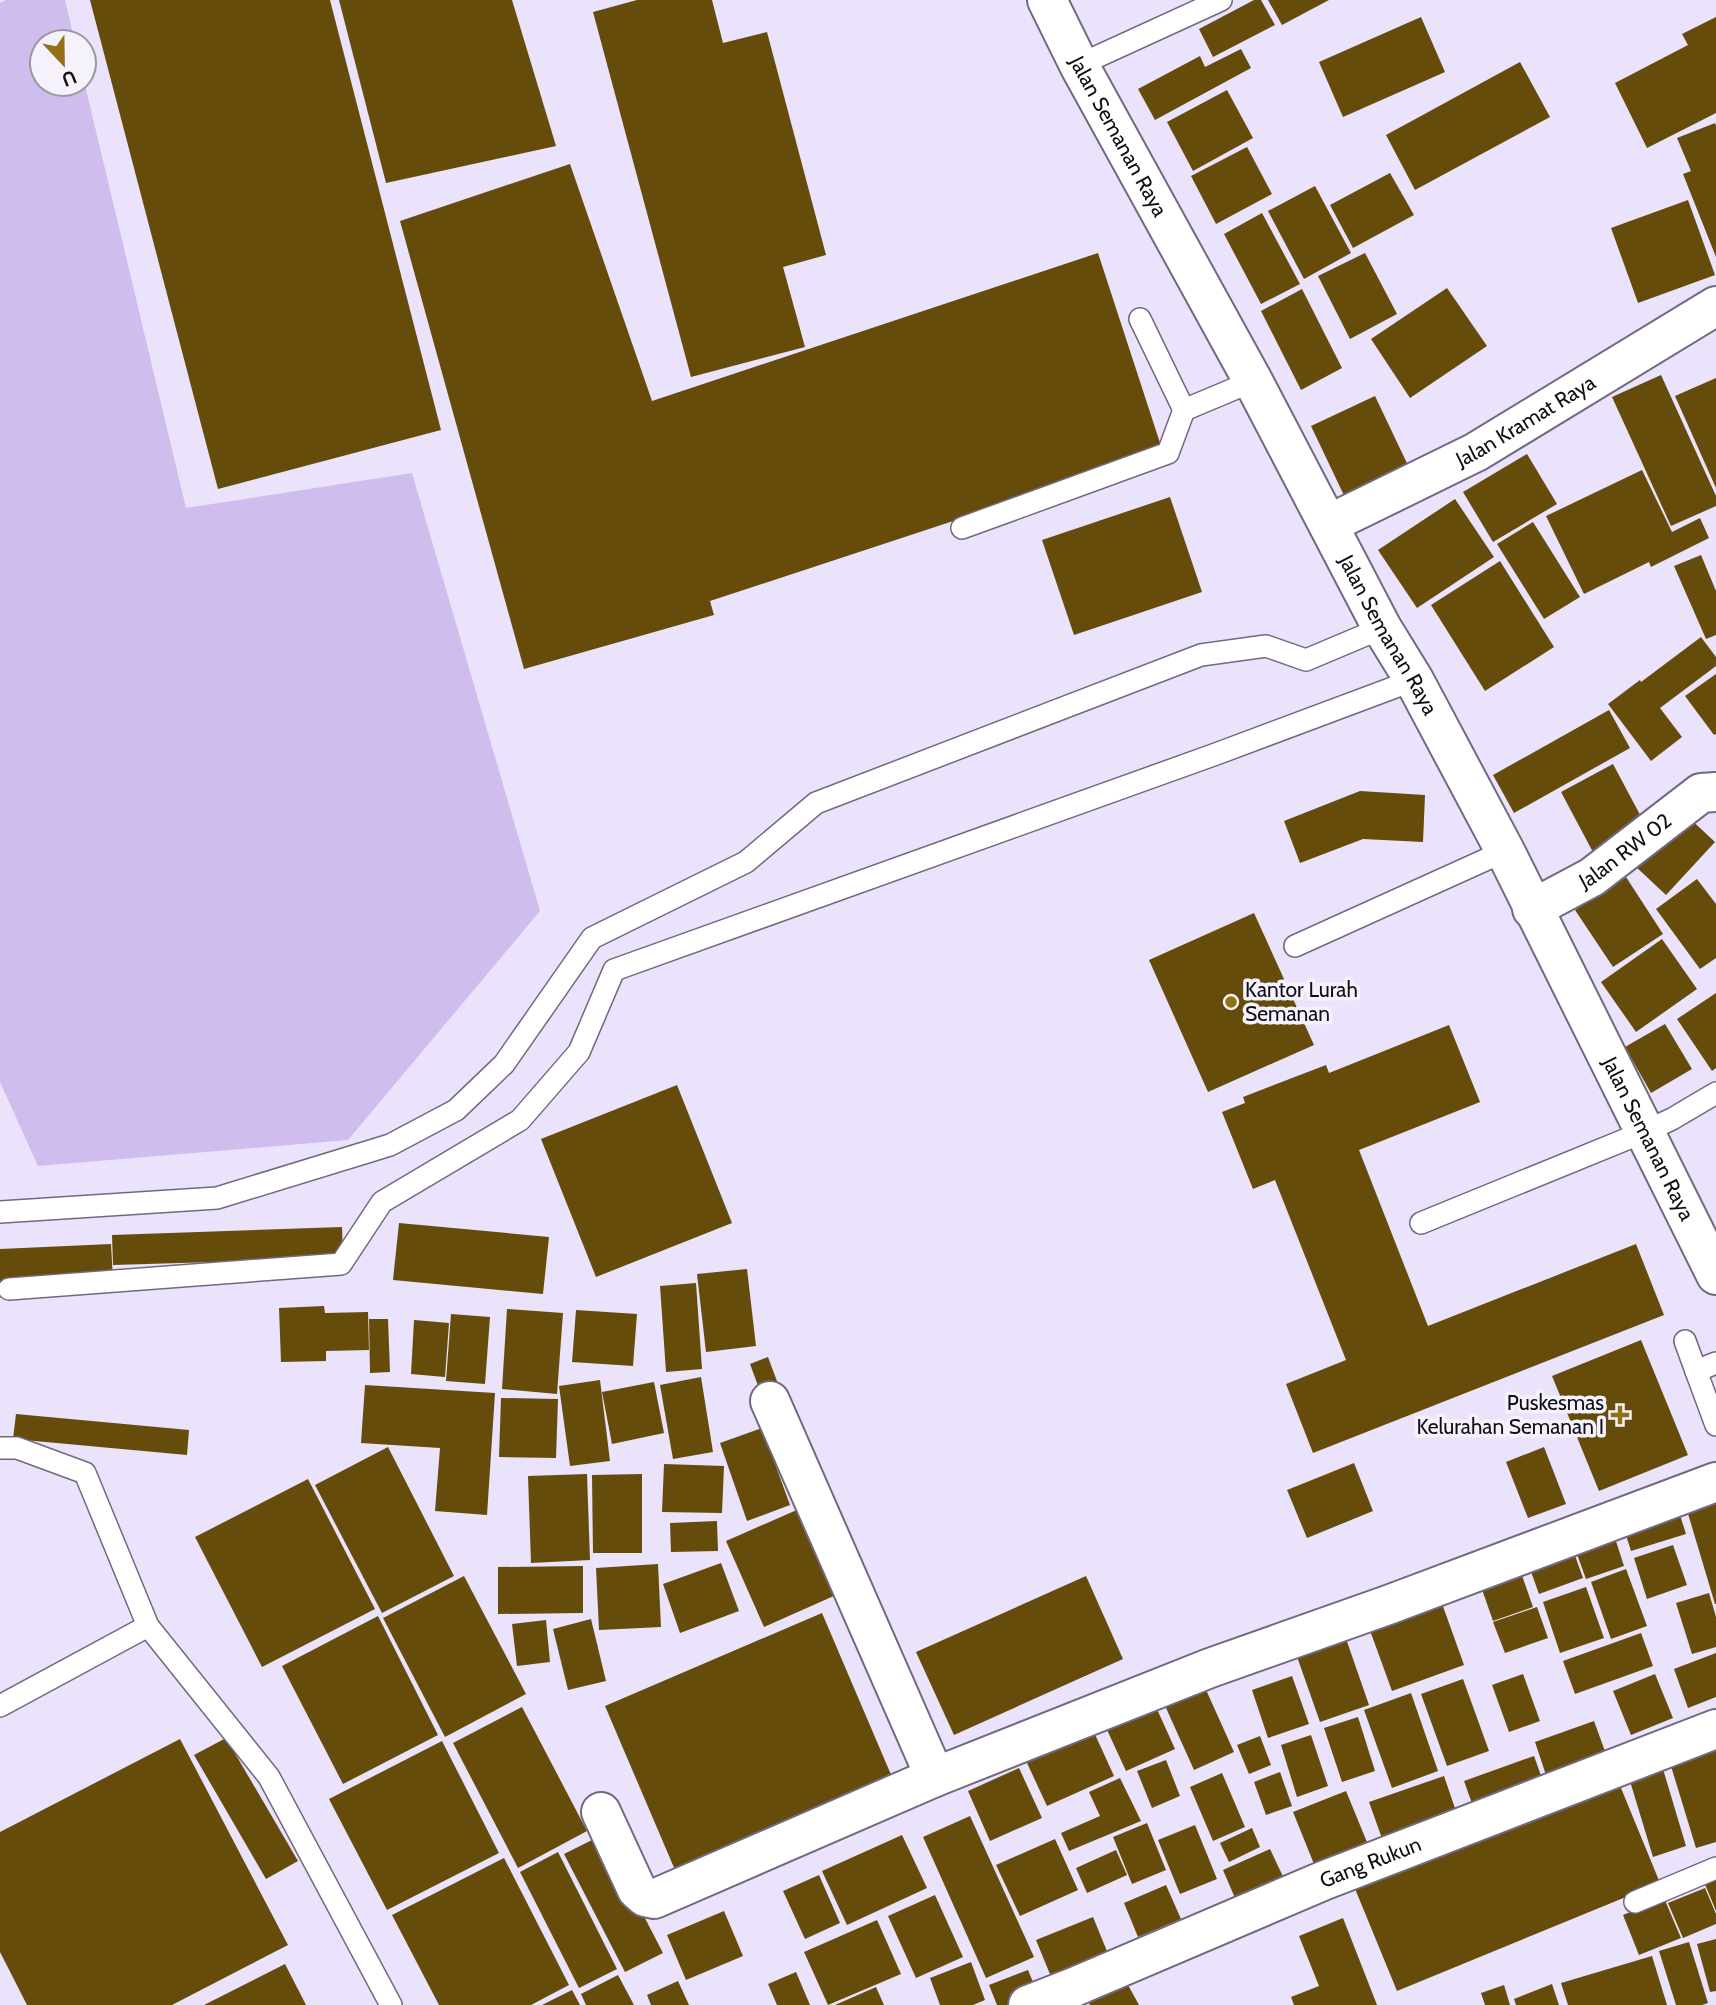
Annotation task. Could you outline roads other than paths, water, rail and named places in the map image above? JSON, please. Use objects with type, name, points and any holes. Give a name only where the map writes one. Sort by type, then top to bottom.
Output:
[{"type":"street","name":"Jalan Semanan Raya","points":[[1047,0],[1079,65],[1253,381],[1382,628],[1414,680],[1505,851],[1716,1275]]},
{"type":"street","name":"Jalan Kramat Raya","points":[[1329,524],[1476,452],[1716,306]]},
{"type":"street","name":"Jalan RW 02","points":[[1532,909],[1592,877],[1701,793],[1716,792]]},
{"type":"street","points":[[771,1401],[935,1777]]},
{"type":"street","points":[[601,1812],[637,1890],[645,1897],[654,1899],[935,1777],[1210,1668],[1388,1605],[1716,1482]]},
{"type":"street","name":"Gang Rukun","points":[[1028,2005],[1078,1996],[1325,1880],[1716,1729]]},
{"type":"lane","points":[[1079,65],[1221,0]]},
{"type":"lane","points":[[962,528],[1168,453],[1184,410],[1140,319]]},
{"type":"lane","points":[[1184,410],[1253,381]]},
{"type":"lane","points":[[0,1212],[217,1198],[390,1145],[456,1110],[504,1064],[592,938],[746,862],[816,803],[1201,655],[1266,646],[1306,660],[1382,628]]},
{"type":"lane","points":[[9,1289],[341,1265],[382,1202],[520,1120],[579,1052],[614,970],[1414,680]]},
{"type":"lane","points":[[1295,946],[1505,851]]},
{"type":"lane","points":[[1421,1223],[1644,1132],[1716,1093]]},
{"type":"lane","points":[[1685,1342],[1706,1367],[1716,1425]]},
{"type":"lane","points":[[0,1448],[17,1448],[85,1473],[148,1626],[269,1777],[391,2005]]},
{"type":"lane","points":[[0,1706],[148,1626]]},
{"type":"lane","points":[[1635,1902],[1716,1868]]},
{"type":"place","name":"Kantor Lurah Semanan","points":[[1231,1002]]},
{"type":"place","name":"Puskesmas Kelurahan Semanan I","points":[[1620,1415]]}]
